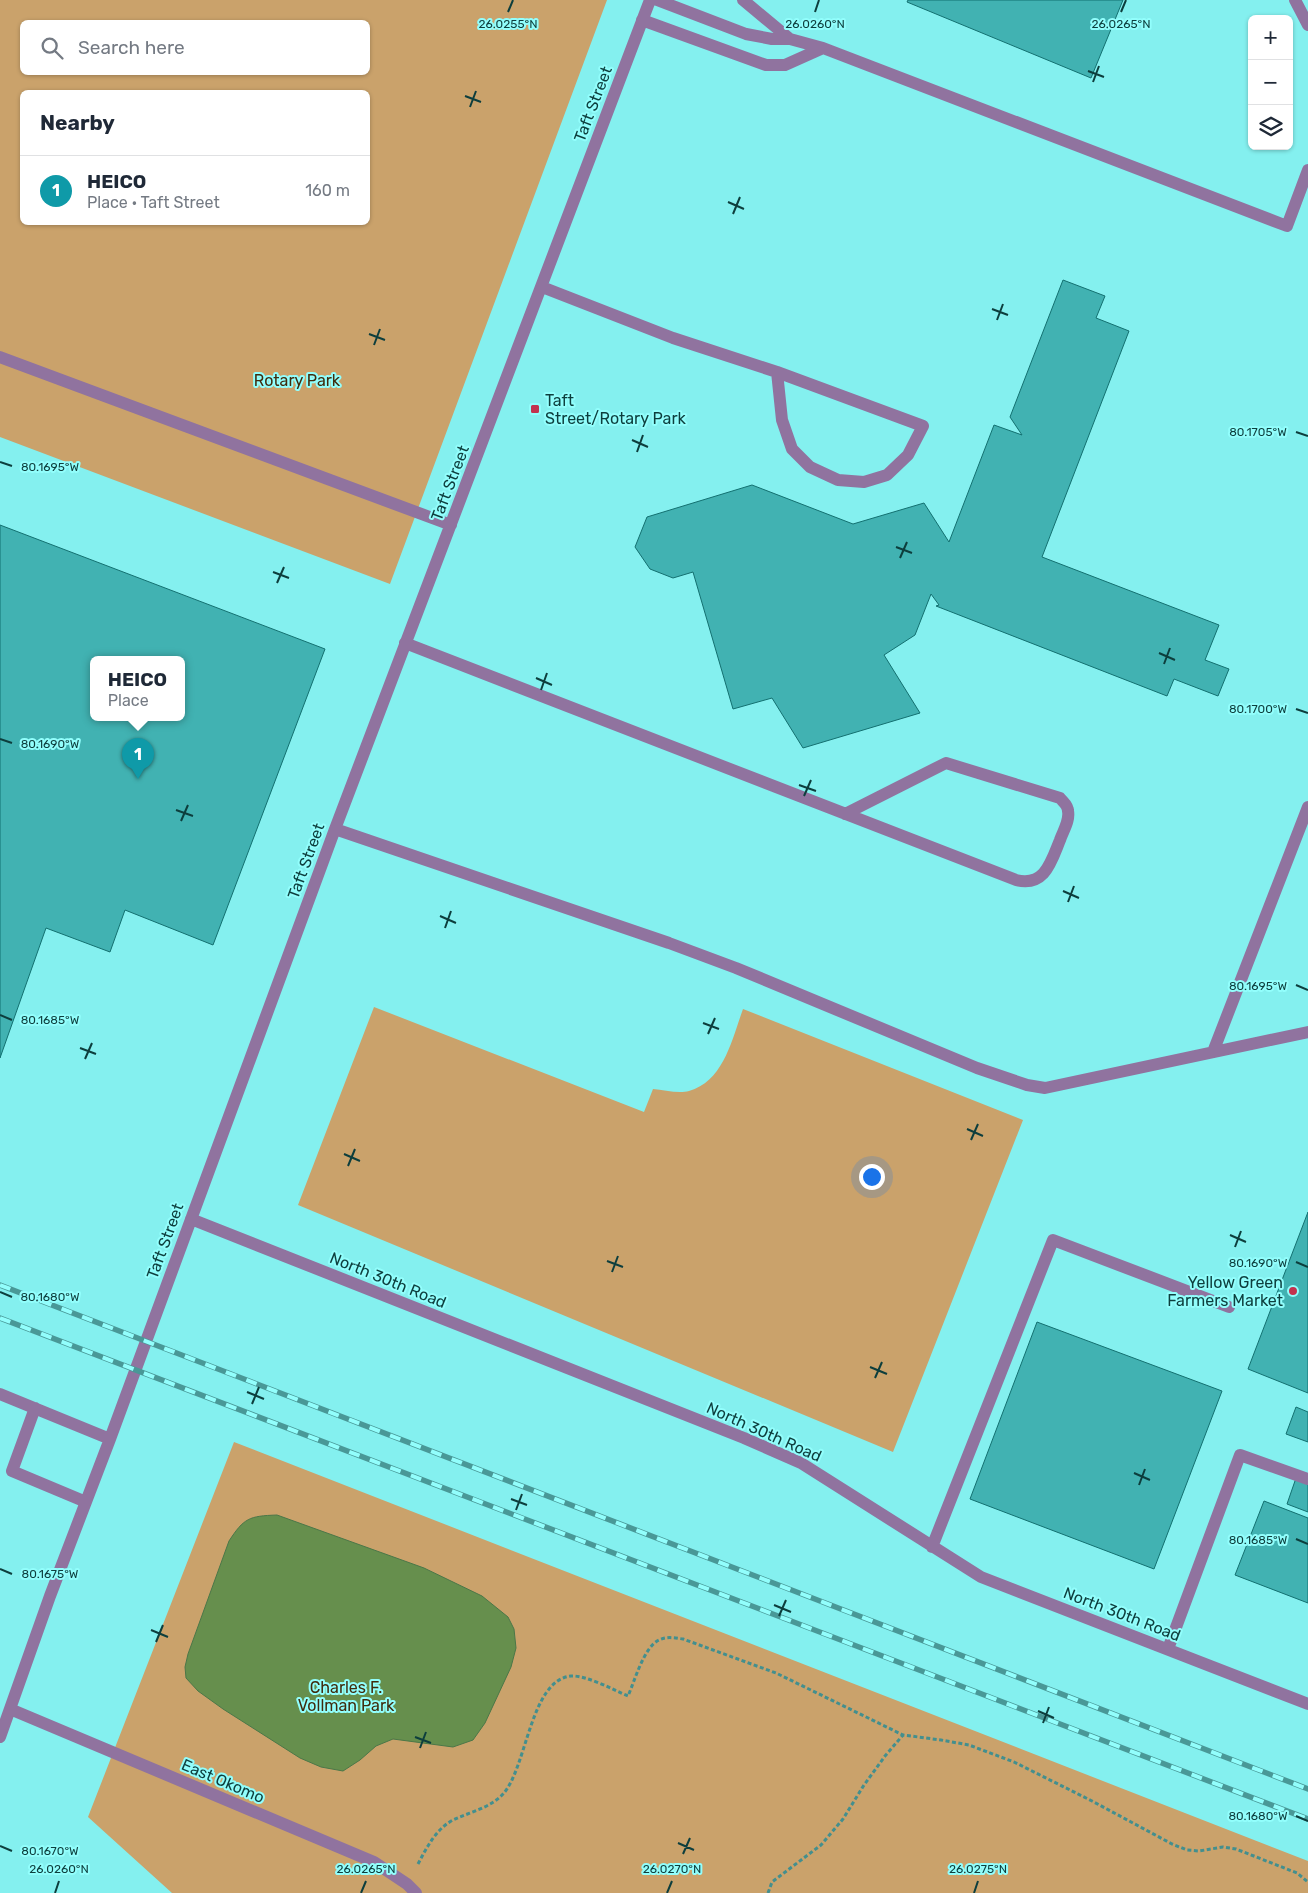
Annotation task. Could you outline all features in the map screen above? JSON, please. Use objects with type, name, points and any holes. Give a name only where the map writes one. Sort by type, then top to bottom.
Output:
[{"type":"street","name":"Taft Street","points":[[0,1737],[50,1596],[335,828],[650,0]]},
{"type":"street","points":[[657,0],[746,34],[772,40],[790,38]]},
{"type":"street","points":[[743,0],[790,38],[823,48],[1287,226],[1308,170]]},
{"type":"street","points":[[1295,0],[1308,25]]},
{"type":"street","points":[[642,20],[766,65],[785,64],[823,48]]},
{"type":"street","points":[[542,287],[673,338],[777,372],[923,426],[908,455],[887,475],[864,482],[838,480],[810,467],[792,449],[782,420],[777,372]]},
{"type":"street","points":[[0,357],[451,525]]},
{"type":"street","points":[[405,643],[845,814],[1027,882],[1036,879],[1048,870],[1069,817],[1068,807],[1060,798],[946,763],[845,814]]},
{"type":"street","points":[[1213,1052],[1308,807]]},
{"type":"street","points":[[335,828],[669,943],[736,968],[977,1068],[1027,1085],[1045,1088],[1308,1032]]},
{"type":"street","name":"North 30th Road","points":[[191,1219],[768,1449],[800,1463],[981,1577],[1308,1704]]},
{"type":"street","points":[[932,1547],[1052,1240],[1229,1308]]},
{"type":"street","points":[[0,1394],[110,1438]]},
{"type":"street","points":[[35,1408],[12,1471],[86,1502]]},
{"type":"street","points":[[1168,1649],[1240,1455],[1308,1479]]},
{"type":"street","name":"East Okomo","points":[[10,1710],[374,1862],[407,1884],[416,1893]]},
{"type":"path","points":[[415,1871],[428,1845],[440,1830],[452,1821],[491,1804],[504,1793],[514,1774],[542,1698],[552,1686],[561,1679],[571,1676],[628,1696],[646,1654],[652,1645],[660,1639],[670,1637],[683,1639],[776,1673],[903,1735],[969,1745],[1014,1762],[1187,1850],[1199,1851],[1223,1847],[1236,1849],[1297,1873],[1308,1882]]},
{"type":"path","points":[[768,1893],[772,1882],[821,1845],[843,1819],[864,1785],[903,1735]]},
{"type":"green space","name":"Rotary Park","points":[[0,0],[607,0],[390,584],[0,437]]},
{"type":"green space","points":[[374,1007],[644,1112],[653,1089],[685,1092],[701,1086],[711,1078],[725,1058],[743,1009],[1023,1120],[893,1452],[298,1205]]},
{"type":"green space","name":"Charles F. Vollman Park","points":[[234,1442],[1308,1861],[1308,1893],[172,1893],[88,1817]]},
{"type":"shaded area","points":[[277,1515],[424,1568],[482,1596],[508,1617],[514,1629],[516,1648],[511,1667],[485,1723],[473,1740],[453,1747],[393,1739],[376,1746],[343,1771],[321,1767],[300,1758],[223,1709],[198,1691],[186,1678],[185,1667],[188,1654],[229,1541],[239,1527],[248,1520],[260,1516]]},
{"type":"building","points":[[908,0],[1123,0],[1091,78],[907,2]]},
{"type":"building","points":[[1063,280],[1105,296],[1096,318],[1129,331],[1042,557],[1219,625],[1205,660],[1229,669],[1218,696],[1174,679],[1167,696],[936,606],[939,605],[931,594],[915,635],[884,655],[920,713],[803,748],[772,698],[733,709],[693,572],[673,578],[650,569],[635,547],[647,517],[752,485],[853,524],[924,503],[949,542],[994,425],[1022,435],[1010,417]]},
{"type":"building","points":[[0,525],[325,649],[213,945],[125,910],[110,952],[46,928],[0,1058]]},
{"type":"building","name":"Yellow Green Farmers Market","points":[[1308,1212],[1308,1393],[1248,1369]]},
{"type":"building","points":[[1037,1322],[1222,1391],[1154,1569],[970,1499]]},
{"type":"building","points":[[1296,1407],[1308,1412],[1308,1442],[1286,1434]]},
{"type":"building","points":[[1296,1478],[1308,1483],[1308,1512],[1287,1504]]},
{"type":"building","points":[[1264,1501],[1308,1518],[1308,1603],[1235,1575]]},
{"type":"railway","points":[[0,1285],[1308,1789]]},
{"type":"railway","points":[[0,1318],[1308,1819]]},
{"type":"place","name":"Taft Street/Rotary Park","points":[[535,409]]},
{"type":"place","name":"HEICO","points":[[138,779]]},
{"type":"place","name":"Yellow Green Farmers Market","points":[[1293,1291]]}]
